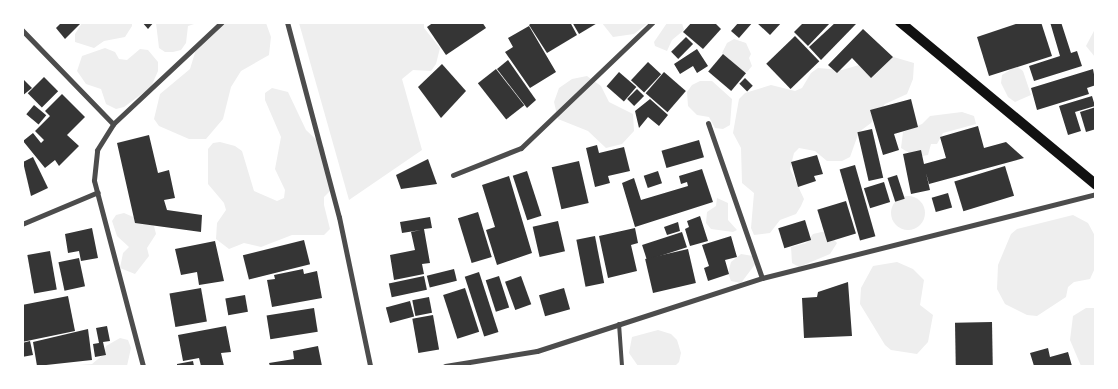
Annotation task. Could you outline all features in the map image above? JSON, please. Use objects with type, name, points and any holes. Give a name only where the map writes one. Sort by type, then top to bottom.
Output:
[{"type":"main road","points":[[900,22],[1096,184]]},
{"type":"street","points":[[144,366],[94,180],[98,150],[112,124],[222,22]]},
{"type":"street","points":[[287,22],[339,217],[370,366]]},
{"type":"street","points":[[453,175],[521,148],[653,22]]},
{"type":"street","points":[[22,30],[112,124]]},
{"type":"street","points":[[708,123],[762,278]]},
{"type":"street","points":[[22,224],[98,192]]},
{"type":"street","points":[[445,366],[537,351],[762,278],[1096,194]]},
{"type":"lane","points":[[619,324],[622,366]]},
{"type":"shaded area","points":[[82,23],[132,23],[132,26],[125,37],[104,41],[94,48],[75,42],[75,34]]},
{"type":"shaded area","points":[[156,23],[197,23],[188,26],[186,43],[181,50],[165,52],[159,48]]},
{"type":"shaded area","points":[[227,23],[266,23],[271,37],[269,55],[241,71],[231,87],[223,119],[206,139],[189,139],[159,126],[154,119],[160,94],[190,69],[197,46],[213,29]]},
{"type":"shaded area","points":[[299,23],[424,23],[424,28],[440,48],[436,64],[431,71],[413,70],[402,79],[422,150],[349,200]]},
{"type":"shaded area","points":[[602,23],[648,23],[634,34],[613,37]]},
{"type":"shaded area","points":[[667,23],[682,23],[684,30],[672,40],[667,51],[655,46],[654,42]]},
{"type":"shaded area","points":[[1095,29],[1095,57],[1086,46]]},
{"type":"shaded area","points":[[734,39],[746,43],[751,54],[749,58],[752,66],[747,72],[743,72],[722,53],[727,43]]},
{"type":"shaded area","points":[[105,48],[115,52],[119,59],[127,60],[140,49],[148,50],[158,62],[158,71],[151,87],[124,107],[116,109],[106,104],[101,89],[86,84],[77,71],[82,56]]},
{"type":"shaded area","points":[[890,56],[914,63],[913,79],[907,94],[885,104],[871,123],[859,132],[850,157],[842,161],[827,161],[815,151],[799,148],[794,153],[790,169],[804,199],[801,206],[796,214],[780,220],[770,233],[754,235],[751,228],[754,193],[742,183],[741,148],[733,133],[739,99],[745,93],[771,85],[795,91],[802,88],[811,73],[818,68],[842,70]]},
{"type":"shaded area","points":[[1016,66],[1023,71],[1031,95],[1015,102],[1008,97],[1001,83],[1002,75]]},
{"type":"shaded area","points":[[587,76],[601,86],[609,102],[633,114],[634,131],[622,144],[606,148],[588,131],[558,119],[554,102],[559,88],[572,79]]},
{"type":"shaded area","points":[[700,81],[712,81],[732,99],[730,125],[723,129],[715,128],[709,117],[697,115],[688,106],[687,92],[692,85]]},
{"type":"shaded area","points":[[272,88],[288,92],[306,130],[324,147],[330,191],[324,197],[324,205],[330,229],[324,235],[292,235],[261,247],[244,243],[229,249],[216,239],[217,223],[226,210],[224,203],[208,184],[208,149],[213,143],[220,142],[235,146],[242,151],[254,191],[277,201],[284,198],[285,190],[275,169],[281,137],[265,100],[265,93]]},
{"type":"shaded area","points":[[962,112],[974,116],[976,124],[943,133],[937,144],[931,144],[928,155],[916,157],[901,148],[903,132],[922,124],[930,116]]},
{"type":"shaded area","points":[[908,196],[915,197],[920,201],[924,206],[924,220],[920,225],[915,229],[908,230],[901,229],[896,225],[892,220],[891,213],[892,206],[896,201],[901,197]]},
{"type":"shaded area","points":[[717,198],[728,203],[728,220],[737,230],[733,232],[711,229],[706,223],[707,212],[716,206]]},
{"type":"shaded area","points":[[124,213],[154,226],[156,234],[147,248],[149,256],[135,274],[120,268],[123,253],[129,247],[117,236],[112,221],[116,215]]},
{"type":"shaded area","points":[[1073,215],[1088,223],[1095,236],[1095,268],[1090,279],[1074,282],[1068,287],[1066,297],[1037,316],[1027,315],[1005,304],[997,289],[998,265],[1011,234],[1017,229]]},
{"type":"shaded area","points":[[826,231],[837,243],[830,254],[799,267],[792,263],[791,247],[806,243],[813,234]]},
{"type":"shaded area","points":[[741,254],[753,256],[756,263],[741,283],[731,281],[728,273],[731,262]]},
{"type":"shaded area","points":[[897,262],[913,269],[924,280],[920,305],[933,315],[928,342],[917,354],[891,350],[885,345],[860,304],[861,288],[873,266]]},
{"type":"shaded area","points":[[1086,308],[1095,308],[1095,366],[1081,366],[1070,340],[1073,316]]},
{"type":"shaded area","points":[[658,330],[671,334],[677,340],[681,353],[679,362],[675,366],[638,366],[629,353],[632,337]]},
{"type":"shaded area","points":[[120,338],[128,340],[131,348],[127,366],[66,366],[92,364],[104,354],[106,346]]},
{"type":"building","points":[[62,22],[82,22],[65,39],[56,28]]},
{"type":"building","points":[[142,22],[154,22],[148,29]]},
{"type":"building","points":[[434,22],[482,22],[486,28],[446,55],[427,27]]},
{"type":"building","points":[[533,22],[570,22],[577,35],[547,53],[529,25]]},
{"type":"building","points":[[572,22],[599,22],[579,34]]},
{"type":"building","points":[[692,22],[714,22],[721,29],[703,49],[683,32]]},
{"type":"building","points":[[739,22],[753,22],[739,38],[731,31]]},
{"type":"building","points":[[756,22],[782,22],[770,35]]},
{"type":"building","points":[[804,22],[831,22],[808,46],[794,32]]},
{"type":"building","points":[[836,22],[856,24],[821,60],[809,47]]},
{"type":"building","points":[[1022,22],[1041,22],[1052,56],[989,76],[977,37]]},
{"type":"building","points":[[1050,22],[1061,22],[1071,53],[1077,51],[1082,66],[1034,81],[1029,66],[1060,56]]},
{"type":"building","points":[[529,26],[556,72],[530,88],[505,52],[513,47],[508,38]]},
{"type":"building","points":[[863,29],[893,57],[871,78],[852,58],[837,73],[828,65]]},
{"type":"building","points":[[795,36],[819,61],[791,89],[766,64]]},
{"type":"building","points":[[686,37],[693,44],[678,59],[671,52]]},
{"type":"building","points":[[697,49],[708,66],[697,73],[693,66],[680,74],[674,64]]},
{"type":"building","points":[[723,54],[746,73],[731,91],[708,72]]},
{"type":"building","points":[[508,60],[536,100],[527,108],[497,69]]},
{"type":"building","points":[[648,62],[661,74],[644,93],[631,80]]},
{"type":"building","points":[[442,64],[466,91],[441,118],[418,87]]},
{"type":"building","points":[[496,69],[524,105],[506,119],[478,83]]},
{"type":"building","points":[[1093,69],[1096,85],[1087,88],[1089,94],[1037,110],[1031,88]]},
{"type":"building","points":[[619,72],[636,87],[624,101],[607,86]]},
{"type":"building","points":[[664,72],[686,91],[668,112],[646,93]]},
{"type":"building","points":[[44,77],[58,91],[42,107],[28,93]]},
{"type":"building","points":[[22,78],[32,88],[22,96]]},
{"type":"building","points":[[745,78],[753,86],[747,91],[739,84]]},
{"type":"building","points":[[637,89],[644,96],[634,106],[627,99]]},
{"type":"building","points":[[62,94],[85,117],[67,135],[79,146],[59,166],[55,160],[45,168],[23,141],[33,133],[41,143],[44,140],[35,131],[50,116],[45,111]]},
{"type":"building","points":[[1092,96],[1095,106],[1075,112],[1081,131],[1068,135],[1059,106]]},
{"type":"building","points":[[650,99],[668,115],[659,126],[648,117],[639,128],[635,111]]},
{"type":"building","points":[[911,99],[918,127],[894,134],[899,150],[883,155],[870,110]]},
{"type":"building","points":[[34,105],[46,115],[39,124],[26,114]]},
{"type":"building","points":[[1096,107],[1096,129],[1086,132],[1080,112]]},
{"type":"building","points":[[978,126],[984,148],[1006,142],[1024,158],[929,184],[926,173],[930,190],[911,194],[903,154],[921,150],[924,164],[946,158],[940,137]]},
{"type":"building","points":[[872,129],[883,178],[869,181],[857,132]]},
{"type":"building","points":[[149,135],[158,173],[169,170],[175,198],[164,200],[167,210],[202,215],[201,232],[135,223],[117,143]]},
{"type":"building","points":[[699,140],[704,157],[666,168],[662,151]]},
{"type":"building","points":[[597,145],[599,153],[624,147],[630,171],[608,176],[610,183],[595,187],[586,148]]},
{"type":"building","points":[[817,155],[823,174],[814,176],[816,181],[798,187],[791,162]]},
{"type":"building","points":[[33,157],[48,188],[31,196],[23,162]]},
{"type":"building","points":[[428,159],[437,184],[401,189],[396,175]]},
{"type":"building","points":[[579,161],[589,203],[561,209],[552,167]]},
{"type":"building","points":[[855,165],[875,236],[860,241],[840,169]]},
{"type":"building","points":[[1005,166],[1014,196],[963,211],[954,181]]},
{"type":"building","points":[[702,169],[713,202],[635,227],[622,183],[634,178],[641,200],[688,186],[687,182],[681,184],[679,176]]},
{"type":"building","points":[[527,171],[542,216],[527,220],[513,176]]},
{"type":"building","points":[[658,171],[662,183],[648,188],[644,176]]},
{"type":"building","points":[[897,175],[905,199],[895,202],[887,178]]},
{"type":"building","points":[[509,176],[532,253],[497,265],[486,230],[495,227],[482,185]]},
{"type":"building","points":[[884,182],[890,202],[870,208],[864,188]]},
{"type":"building","points":[[948,193],[952,207],[936,212],[932,198]]},
{"type":"building","points":[[846,201],[856,234],[827,242],[817,210]]},
{"type":"building","points":[[478,212],[492,257],[472,263],[458,218]]},
{"type":"building","points":[[700,216],[708,241],[690,246],[685,229],[689,227],[687,221]]},
{"type":"building","points":[[430,217],[432,228],[424,229],[430,263],[422,264],[424,274],[394,280],[390,255],[415,250],[411,232],[421,230],[402,233],[400,222]]},
{"type":"building","points":[[805,220],[811,240],[784,248],[778,228]]},
{"type":"building","points":[[558,221],[565,251],[540,257],[533,227]]},
{"type":"building","points":[[678,222],[680,231],[667,235],[664,227]]},
{"type":"building","points":[[92,228],[98,258],[81,261],[79,251],[68,253],[65,234]]},
{"type":"building","points":[[635,228],[638,243],[631,245],[637,271],[608,278],[599,236]]},
{"type":"building","points":[[682,232],[687,247],[647,260],[642,245]]},
{"type":"building","points":[[595,236],[604,283],[586,287],[576,240]]},
{"type":"building","points":[[731,236],[737,257],[725,260],[729,274],[708,281],[704,268],[709,266],[702,245]]},
{"type":"building","points":[[304,240],[310,264],[249,279],[243,255]]},
{"type":"building","points":[[215,241],[224,281],[199,285],[197,272],[181,275],[175,249]]},
{"type":"building","points":[[688,249],[696,283],[653,293],[645,259]]},
{"type":"building","points":[[50,251],[57,289],[34,293],[27,255]]},
{"type":"building","points":[[79,258],[85,286],[64,291],[58,262]]},
{"type":"building","points":[[303,269],[304,274],[317,271],[322,298],[272,307],[267,280],[275,279],[274,275]]},
{"type":"building","points":[[454,269],[457,281],[430,287],[427,276]]},
{"type":"building","points":[[479,272],[498,332],[484,337],[465,277]]},
{"type":"building","points":[[424,276],[427,290],[392,297],[389,283]]},
{"type":"building","points":[[499,276],[509,307],[496,312],[486,280]]},
{"type":"building","points":[[521,276],[531,304],[515,310],[505,282]]},
{"type":"building","points":[[848,282],[852,336],[804,338],[802,298],[817,297],[818,292]]},
{"type":"building","points":[[201,288],[207,321],[175,327],[169,294]]},
{"type":"building","points":[[465,288],[479,332],[457,339],[443,295]]},
{"type":"building","points":[[564,288],[570,309],[545,316],[539,295]]},
{"type":"building","points":[[245,295],[248,312],[228,315],[225,298]]},
{"type":"building","points":[[68,296],[75,331],[22,342],[22,305]]},
{"type":"building","points":[[429,297],[432,313],[415,316],[412,300]]},
{"type":"building","points":[[410,301],[414,316],[390,323],[386,307]]},
{"type":"building","points":[[314,308],[318,332],[270,339],[267,316]]},
{"type":"building","points":[[433,315],[439,349],[418,353],[412,319]]},
{"type":"building","points":[[992,322],[993,366],[956,366],[955,323]]},
{"type":"building","points":[[107,326],[110,341],[103,342],[106,355],[95,357],[93,344],[99,343],[96,328]]},
{"type":"building","points":[[226,326],[231,352],[221,353],[224,366],[201,366],[199,358],[183,361],[178,335]]},
{"type":"building","points":[[88,329],[92,360],[37,366],[33,342]]},
{"type":"building","points":[[30,341],[33,355],[22,357],[22,343]]},
{"type":"building","points":[[318,346],[322,366],[270,366],[269,363],[294,359],[293,351]]},
{"type":"building","points":[[1048,348],[1050,357],[1068,352],[1072,366],[1034,366],[1030,353]]},
{"type":"building","points":[[193,361],[194,366],[177,366],[177,364]]}]
